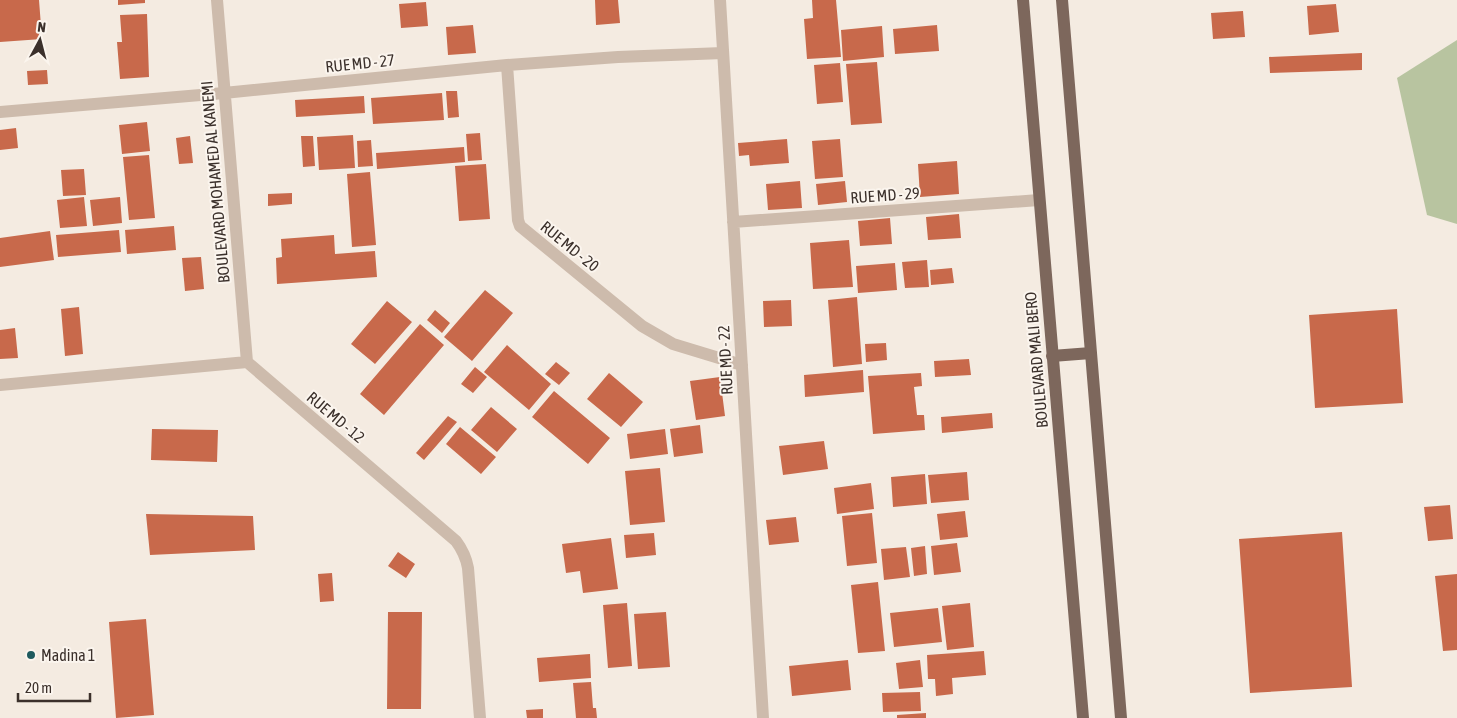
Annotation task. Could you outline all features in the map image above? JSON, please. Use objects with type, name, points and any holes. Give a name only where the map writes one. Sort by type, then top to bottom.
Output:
[{"type":"main road","name":"BOULEVARD MALI BERO","points":[[1023,0],[1082,718]]},
{"type":"main road","points":[[1062,0],[1121,718]]},
{"type":"main road","points":[[1052,356],[1091,353]]},
{"type":"street","name":"BOULEVARD MOHAMED AL KANEMI","points":[[217,0],[246,362]]},
{"type":"street","name":"RUE MD - 22","points":[[720,0],[762,718]]},
{"type":"street","name":"RUE MD - 27","points":[[0,112],[224,93],[507,65],[618,57],[723,53]]},
{"type":"street","name":"RUE MD - 20","points":[[507,65],[518,220],[520,226],[654,334],[673,344],[742,365]]},
{"type":"street","name":"RUE MD - 29","points":[[733,222],[1039,200]]},
{"type":"street","points":[[0,385],[246,362]]},
{"type":"street","name":"RUE MD - 12","points":[[246,362],[461,547],[466,557],[468,568],[480,718]]},
{"type":"green space","points":[[1457,40],[1457,224],[1427,215],[1397,78]]},
{"type":"building","points":[[0,0],[39,0],[42,39],[0,42]]},
{"type":"building","points":[[118,0],[145,0],[145,3],[118,5]]},
{"type":"building","points":[[595,0],[618,0],[620,23],[596,25]]},
{"type":"building","points":[[812,0],[836,0],[841,57],[807,59],[804,19],[813,18]]},
{"type":"building","points":[[426,2],[428,26],[401,28],[399,4]]},
{"type":"building","points":[[1336,4],[1339,32],[1309,35],[1307,6]]},
{"type":"building","points":[[1243,11],[1245,37],[1213,39],[1211,13]]},
{"type":"building","points":[[147,14],[149,77],[120,79],[117,42],[122,42],[120,15]]},
{"type":"building","points":[[473,25],[476,53],[448,55],[446,27]]},
{"type":"building","points":[[937,25],[939,51],[895,54],[893,29]]},
{"type":"building","points":[[882,26],[884,57],[843,61],[841,30]]},
{"type":"building","points":[[1362,53],[1362,70],[1270,73],[1269,57]]},
{"type":"building","points":[[877,62],[882,123],[851,125],[846,64]]},
{"type":"building","points":[[840,63],[843,102],[817,104],[814,65]]},
{"type":"building","points":[[47,70],[48,84],[28,85],[27,71]]},
{"type":"building","points":[[446,91],[457,91],[459,117],[448,118]]},
{"type":"building","points":[[442,93],[444,120],[373,124],[371,98]]},
{"type":"building","points":[[364,96],[365,113],[296,117],[295,100]]},
{"type":"building","points":[[147,122],[150,151],[122,154],[119,125]]},
{"type":"building","points":[[16,128],[18,148],[0,150],[0,130]]},
{"type":"building","points":[[480,133],[482,160],[468,161],[466,134]]},
{"type":"building","points":[[353,135],[355,168],[319,170],[317,137]]},
{"type":"building","points":[[190,136],[193,163],[179,164],[176,138]]},
{"type":"building","points":[[301,136],[313,136],[315,166],[303,167]]},
{"type":"building","points":[[787,139],[789,163],[750,166],[749,155],[739,156],[738,143]]},
{"type":"building","points":[[840,139],[843,177],[815,179],[812,141]]},
{"type":"building","points":[[371,140],[373,166],[358,167],[357,141]]},
{"type":"building","points":[[464,147],[465,162],[377,169],[376,153]]},
{"type":"building","points":[[149,155],[155,218],[129,220],[123,157]]},
{"type":"building","points":[[957,161],[959,194],[920,197],[918,164]]},
{"type":"building","points":[[486,164],[490,219],[459,221],[455,166]]},
{"type":"building","points":[[84,169],[86,195],[63,196],[61,170]]},
{"type":"building","points":[[370,172],[376,245],[352,247],[347,174]]},
{"type":"building","points":[[800,181],[802,208],[768,210],[766,184]]},
{"type":"building","points":[[845,181],[847,202],[818,205],[816,184]]},
{"type":"building","points":[[292,193],[292,204],[268,206],[268,194]]},
{"type":"building","points":[[84,197],[87,226],[60,228],[57,200]]},
{"type":"building","points":[[120,197],[122,223],[93,226],[90,200]]},
{"type":"building","points":[[959,214],[961,238],[928,240],[926,217]]},
{"type":"building","points":[[890,218],[892,244],[860,246],[858,221]]},
{"type":"building","points":[[174,226],[176,250],[127,254],[125,230]]},
{"type":"building","points":[[119,230],[121,252],[58,257],[56,235]]},
{"type":"building","points":[[50,231],[54,260],[0,267],[0,238]]},
{"type":"building","points":[[334,235],[335,254],[375,251],[377,277],[277,284],[276,258],[282,257],[281,239]]},
{"type":"building","points":[[849,240],[853,287],[813,289],[810,243]]},
{"type":"building","points":[[201,257],[204,289],[185,291],[182,258]]},
{"type":"building","points":[[927,260],[929,287],[905,288],[902,262]]},
{"type":"building","points":[[895,263],[897,290],[858,293],[856,266]]},
{"type":"building","points":[[952,268],[954,283],[931,285],[930,270]]},
{"type":"building","points":[[485,290],[513,313],[472,361],[444,337]]},
{"type":"building","points":[[857,297],[862,364],[833,367],[828,300]]},
{"type":"building","points":[[791,300],[792,326],[764,327],[763,301]]},
{"type":"building","points":[[387,301],[412,322],[375,364],[351,344]]},
{"type":"building","points":[[79,307],[83,354],[65,356],[61,309]]},
{"type":"building","points":[[1397,309],[1403,403],[1315,408],[1309,315]]},
{"type":"building","points":[[435,310],[450,323],[442,333],[427,320]]},
{"type":"building","points":[[420,324],[444,345],[384,415],[360,394]]},
{"type":"building","points":[[15,328],[18,358],[0,359],[0,330]]},
{"type":"building","points":[[886,343],[887,360],[866,362],[865,344]]},
{"type":"building","points":[[507,345],[551,384],[529,410],[484,372]]},
{"type":"building","points":[[969,359],[971,375],[935,377],[934,361]]},
{"type":"building","points":[[556,362],[570,373],[559,385],[545,374]]},
{"type":"building","points":[[475,367],[487,377],[473,393],[461,384]]},
{"type":"building","points":[[863,370],[864,392],[805,397],[804,375]]},
{"type":"building","points":[[609,373],[643,402],[621,427],[587,399]]},
{"type":"building","points":[[921,373],[922,386],[914,387],[917,415],[924,415],[925,430],[873,434],[868,376]]},
{"type":"building","points":[[720,377],[725,416],[696,420],[690,381]]},
{"type":"building","points":[[554,391],[610,438],[588,464],[532,417]]},
{"type":"building","points":[[491,407],[517,429],[497,452],[471,430]]},
{"type":"building","points":[[992,413],[993,428],[942,433],[941,417]]},
{"type":"building","points":[[448,416],[457,422],[424,460],[416,453]]},
{"type":"building","points":[[700,425],[703,453],[674,457],[670,429]]},
{"type":"building","points":[[460,427],[496,457],[481,474],[446,444]]},
{"type":"building","points":[[152,429],[218,430],[217,462],[151,460]]},
{"type":"building","points":[[665,429],[668,454],[630,459],[627,434]]},
{"type":"building","points":[[824,441],[828,469],[783,475],[779,446]]},
{"type":"building","points":[[660,468],[665,522],[630,525],[625,471]]},
{"type":"building","points":[[967,472],[969,500],[931,503],[928,475]]},
{"type":"building","points":[[925,474],[927,504],[893,507],[891,477]]},
{"type":"building","points":[[871,483],[874,509],[837,514],[834,488]]},
{"type":"building","points":[[1450,505],[1453,539],[1428,541],[1424,507]]},
{"type":"building","points":[[965,511],[968,537],[940,540],[937,514]]},
{"type":"building","points":[[872,513],[877,563],[847,566],[842,516]]},
{"type":"building","points":[[146,514],[253,516],[255,550],[150,555]]},
{"type":"building","points":[[796,517],[799,542],[769,545],[766,520]]},
{"type":"building","points":[[1342,532],[1352,687],[1250,693],[1239,539]]},
{"type":"building","points":[[654,533],[656,555],[626,558],[624,535]]},
{"type":"building","points":[[611,538],[618,589],[583,593],[580,571],[566,573],[562,544]]},
{"type":"building","points":[[957,543],[961,572],[934,575],[931,546]]},
{"type":"building","points":[[925,546],[927,574],[914,576],[911,548]]},
{"type":"building","points":[[906,547],[910,577],[884,580],[881,549]]},
{"type":"building","points":[[398,552],[415,564],[406,578],[388,566]]},
{"type":"building","points":[[332,573],[334,601],[320,602],[318,574]]},
{"type":"building","points":[[1457,574],[1457,650],[1443,651],[1435,576]]},
{"type":"building","points":[[878,582],[885,651],[858,653],[851,585]]},
{"type":"building","points":[[627,603],[632,666],[608,668],[603,605]]},
{"type":"building","points":[[970,603],[974,647],[947,650],[942,606]]},
{"type":"building","points":[[938,608],[942,642],[894,647],[890,613]]},
{"type":"building","points":[[388,612],[422,612],[421,709],[387,709]]},
{"type":"building","points":[[666,612],[670,667],[638,669],[634,614]]},
{"type":"building","points":[[146,619],[154,715],[116,718],[109,622]]},
{"type":"building","points":[[984,651],[986,675],[952,678],[953,694],[936,696],[935,679],[928,679],[927,655]]},
{"type":"building","points":[[590,654],[591,678],[539,682],[537,658]]},
{"type":"building","points":[[848,660],[851,690],[792,696],[789,666]]},
{"type":"building","points":[[920,660],[923,687],[899,689],[896,663]]},
{"type":"building","points":[[591,682],[593,708],[596,708],[597,718],[576,718],[573,683]]},
{"type":"building","points":[[920,692],[921,711],[883,712],[882,693]]},
{"type":"building","points":[[543,709],[543,718],[527,718],[526,710]]},
{"type":"building","points":[[926,713],[926,718],[897,718],[897,715]]},
{"type":"place","name":"Madina 1","points":[[31,655]]}]
